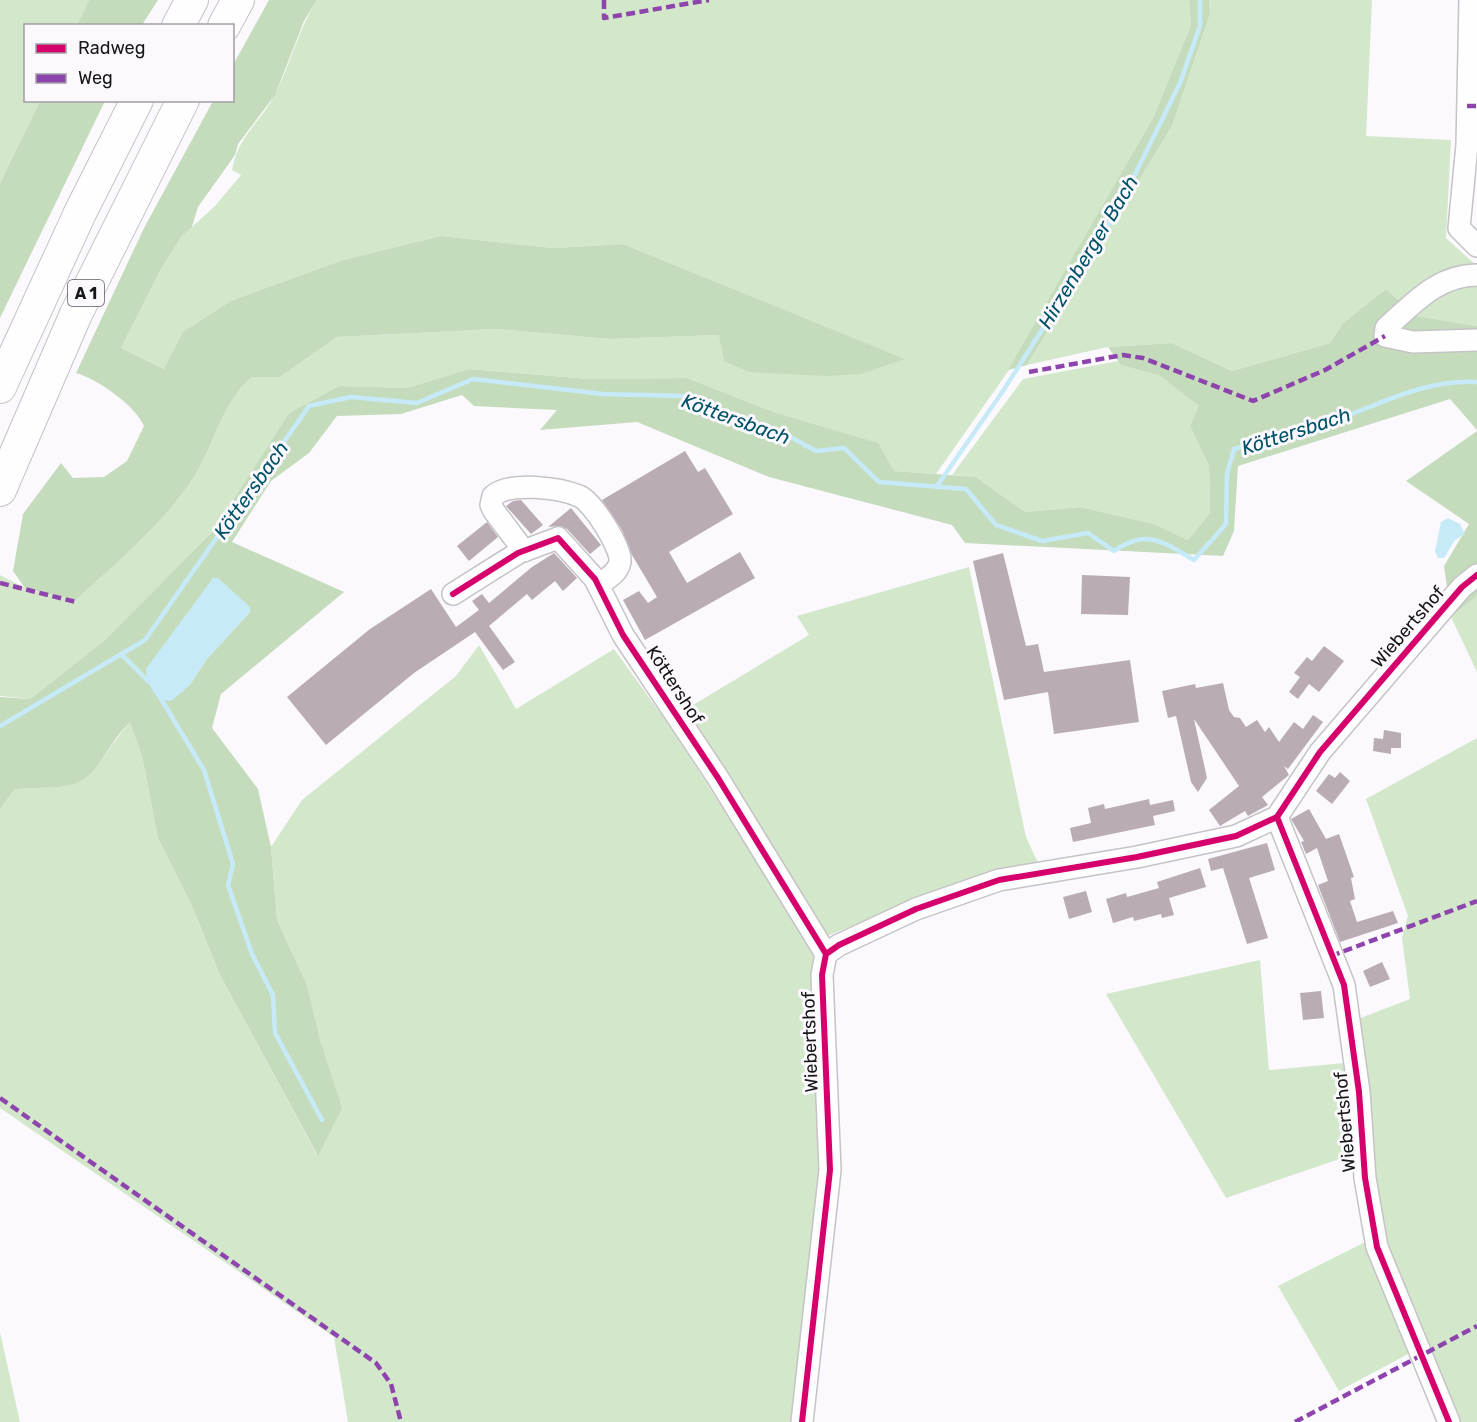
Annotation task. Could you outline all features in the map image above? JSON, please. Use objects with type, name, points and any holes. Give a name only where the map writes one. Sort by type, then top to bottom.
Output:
[{"type":"highway","points":[[179,24],[192,0]]},
{"type":"highway","points":[[225,24],[238,0]]},
{"type":"highway","name":"A 1","points":[[0,387],[80,213],[136,102]]},
{"type":"highway","name":"A 1","points":[[0,490],[76,315],[182,102]]},
{"type":"street","points":[[1470,0],[1467,145],[1459,228],[1477,246]]},
{"type":"street","points":[[1477,275],[1465,275],[1437,283],[1386,328],[1385,336],[1413,342],[1477,340]]},
{"type":"street","points":[[524,551],[491,506],[494,496],[510,488],[544,488],[580,496],[610,534],[619,552],[620,560],[615,573],[598,585]]},
{"type":"street","name":"Köttershof","points":[[453,594],[524,551],[558,538],[598,585],[623,634],[718,778],[826,954]]},
{"type":"street","name":"Wiebertshof","points":[[1449,1422],[1377,1247],[1365,1178],[1359,1092],[1344,985],[1277,817],[1320,752],[1462,588],[1477,574]]},
{"type":"street","points":[[826,954],[839,945],[916,909],[999,880],[1137,857],[1236,836],[1277,817]]},
{"type":"street","name":"Wiebertshof","points":[[802,1422],[830,1170],[822,975],[826,954]]},
{"type":"green space","points":[[0,0],[89,0],[77,24],[24,24],[24,102],[40,102],[0,183]]},
{"type":"green space","points":[[89,0],[158,0],[143,24],[77,24]]},
{"type":"green space","points":[[269,0],[317,0],[304,21],[275,95],[238,144],[235,155],[198,207],[192,227],[181,237],[160,271],[121,348],[164,369],[183,332],[233,300],[343,260],[441,236],[553,248],[623,244],[905,359],[861,374],[826,376],[749,372],[724,361],[719,335],[610,339],[496,329],[337,337],[280,377],[252,377],[241,388],[225,412],[200,467],[180,497],[137,543],[76,600],[25,588],[13,571],[23,514],[61,463],[73,478],[104,477],[127,461],[144,426],[133,410],[114,394],[76,373],[144,228],[212,102],[234,102],[234,63]]},
{"type":"green space","points":[[317,0],[1189,0],[1191,25],[1153,118],[1009,370],[936,474],[894,471],[779,414],[687,378],[589,379],[469,369],[407,388],[339,386],[289,413],[213,531],[105,640],[30,699],[0,696],[0,575],[25,588],[76,600],[137,543],[180,497],[200,467],[225,412],[241,388],[252,377],[280,377],[337,337],[496,329],[610,339],[719,335],[904,359],[623,244],[553,248],[441,236],[343,260],[233,300],[164,369],[121,348],[160,271],[181,237],[215,206],[241,175],[232,170],[239,148],[275,94]]},
{"type":"green space","points":[[1189,0],[1209,0],[1210,14],[1172,126],[1027,365],[1008,370],[1153,118],[1191,25]]},
{"type":"green space","points":[[1209,0],[1372,0],[1366,136],[1451,140],[1446,238],[1477,266],[1477,326],[1416,316],[1386,289],[1343,323],[1330,343],[1232,371],[1172,343],[1108,347],[1027,365],[1172,126],[1210,14]]},
{"type":"green space","points":[[40,102],[105,102],[0,318],[0,183]]},
{"type":"green space","points":[[1386,289],[1416,316],[1477,326],[1477,430],[1450,399],[1238,466],[1234,531],[1223,556],[965,543],[952,525],[769,477],[637,422],[540,430],[557,410],[474,406],[462,395],[401,414],[337,416],[309,453],[271,481],[232,542],[344,592],[221,694],[212,728],[258,789],[271,847],[277,920],[307,985],[321,1043],[342,1108],[318,1156],[220,975],[192,906],[158,838],[142,756],[130,723],[116,738],[98,765],[83,779],[67,786],[14,790],[0,809],[0,697],[30,699],[105,640],[213,531],[289,413],[339,386],[407,388],[469,369],[589,379],[687,378],[779,414],[878,443],[894,471],[976,477],[1025,512],[1080,507],[1154,524],[1188,540],[1210,513],[1209,466],[1190,426],[1199,406],[1160,376],[1121,365],[1108,347],[1172,343],[1232,371],[1330,343],[1343,323]],"holes":[[[250,607],[250,612],[206,660],[189,686],[147,681]]]},
{"type":"green space","points":[[1118,361],[1121,365],[1160,376],[1200,406],[1190,426],[1209,466],[1210,513],[1188,540],[1154,524],[1080,507],[1025,512],[976,477],[952,475],[1023,379]]},
{"type":"green space","points":[[1477,431],[1477,596],[1451,617],[1444,566],[1469,524],[1406,481]]},
{"type":"green space","points":[[969,567],[1026,837],[1038,863],[999,868],[824,937],[683,711],[809,635],[797,616]]},
{"type":"green space","points":[[1477,596],[1477,672],[1451,617]]},
{"type":"green space","points":[[479,645],[516,709],[614,649],[666,721],[813,946],[821,1171],[793,1422],[348,1422],[334,1337],[0,1108],[0,809],[14,790],[67,786],[83,779],[98,765],[130,723],[142,756],[158,838],[192,906],[220,975],[317,1155],[321,1043],[307,985],[277,920],[271,847],[302,800],[456,676]]},
{"type":"green space","points":[[1477,738],[1477,1422],[1456,1422],[1383,1243],[1358,1019],[1410,999],[1402,938],[1408,916],[1366,799]]},
{"type":"green space","points":[[1260,960],[1269,1070],[1344,1063],[1351,1155],[1226,1198],[1106,994]]},
{"type":"green space","points":[[1365,1242],[1412,1352],[1339,1391],[1278,1286]]},
{"type":"green space","points":[[0,1332],[20,1422],[0,1422]]},
{"type":"water","points":[[1448,518],[1460,524],[1465,534],[1455,540],[1444,558],[1438,558],[1435,551],[1441,522]]},
{"type":"water","points":[[213,578],[218,578],[250,607],[250,612],[206,660],[189,686],[171,701],[160,698],[152,691],[146,669]]},
{"type":"building","points":[[685,451],[698,472],[705,468],[733,514],[669,552],[687,583],[740,552],[755,578],[645,640],[623,600],[639,591],[648,603],[657,597],[632,555],[622,530],[602,500]]},
{"type":"building","points":[[521,500],[543,525],[531,534],[506,506],[513,501]]},
{"type":"building","points":[[571,508],[601,545],[590,554],[567,529],[560,526],[548,527]]},
{"type":"building","points":[[487,522],[498,537],[469,561],[457,546]]},
{"type":"building","points":[[554,553],[577,578],[563,591],[555,581],[532,600],[527,594],[489,626],[515,662],[503,670],[475,632],[414,673],[326,745],[287,697],[370,629],[431,589],[456,627],[479,610],[472,601],[482,594],[489,603],[532,567]]},
{"type":"building","points":[[1003,553],[1026,646],[1038,644],[1044,672],[1130,660],[1139,722],[1054,734],[1048,692],[1004,700],[973,561]]},
{"type":"building","points":[[1082,575],[1130,577],[1128,615],[1081,614]]},
{"type":"building","points":[[1324,646],[1344,661],[1319,692],[1309,684],[1298,699],[1289,692],[1300,677],[1294,673],[1307,657],[1312,661]]},
{"type":"building","points":[[1223,683],[1229,710],[1234,717],[1240,718],[1246,727],[1257,720],[1265,732],[1269,727],[1279,742],[1294,722],[1303,729],[1313,715],[1323,722],[1288,769],[1284,766],[1289,775],[1262,797],[1268,805],[1248,816],[1245,811],[1220,826],[1209,810],[1239,786],[1194,719],[1207,778],[1198,792],[1191,782],[1176,716],[1168,718],[1162,691],[1195,684],[1196,688]]},
{"type":"building","points":[[1384,730],[1401,733],[1401,748],[1391,748],[1391,754],[1373,751],[1374,738],[1383,739]]},
{"type":"building","points":[[1340,772],[1350,781],[1332,804],[1316,791],[1329,774],[1335,778]]},
{"type":"building","points":[[1149,799],[1150,805],[1173,800],[1175,811],[1153,816],[1155,825],[1073,842],[1070,828],[1091,823],[1088,808],[1104,804],[1105,809]]},
{"type":"building","points":[[1309,809],[1326,839],[1339,834],[1354,877],[1351,878],[1355,899],[1350,901],[1357,922],[1393,911],[1398,923],[1340,942],[1318,885],[1328,881],[1317,848],[1306,854],[1301,842],[1304,841],[1291,819]]},
{"type":"building","points":[[1267,843],[1275,870],[1249,878],[1268,938],[1247,944],[1223,868],[1211,871],[1208,859]]},
{"type":"building","points":[[1200,868],[1206,887],[1169,898],[1174,915],[1162,918],[1161,914],[1134,921],[1133,917],[1113,923],[1106,899],[1126,893],[1127,897],[1159,888],[1157,882]]},
{"type":"building","points":[[1086,891],[1092,912],[1069,919],[1063,897]]},
{"type":"building","points":[[1382,962],[1390,979],[1370,987],[1363,971]]},
{"type":"building","points":[[1321,991],[1324,1018],[1303,1020],[1300,993]]},
{"type":"waterway","name":"Hirzenberger Bach","points":[[937,486],[1003,391],[1115,215],[1180,83],[1200,26],[1200,0]]},
{"type":"waterway","name":"Köttersbach","points":[[0,726],[145,640],[309,406],[351,397],[417,403],[473,379],[603,394],[683,396],[783,433],[816,451],[844,448],[879,482],[966,489],[996,525],[1042,541],[1088,533],[1114,551],[1136,540],[1155,540],[1194,560],[1226,524],[1227,474],[1234,449],[1311,429],[1422,388],[1458,382],[1477,382]]},
{"type":"waterway","points":[[121,654],[149,682]]},
{"type":"waterway","points":[[158,694],[204,770],[233,864],[228,885],[252,954],[273,995],[275,1033],[322,1120]]},
{"type":"marked path","points":[[604,0],[604,18],[709,0]]},
{"type":"marked path","points":[[1467,106],[1477,106]]},
{"type":"marked path","points":[[1029,372],[1123,355],[1143,358],[1253,401],[1325,370],[1385,336]]},
{"type":"marked path","points":[[0,583],[76,602]]},
{"type":"marked path","points":[[1331,956],[1477,901]]},
{"type":"marked path","points":[[0,1098],[376,1363],[391,1384],[401,1422]]},
{"type":"marked path","points":[[1295,1422],[1477,1326]]},
{"type":"cycle path","points":[[453,594],[518,553],[558,538],[595,579],[623,635],[718,778],[826,954]]},
{"type":"cycle path","points":[[802,1422],[830,1170],[822,975],[826,954],[839,945],[916,909],[999,880],[1137,857],[1236,836],[1277,817],[1320,752],[1462,587],[1477,575]]},
{"type":"cycle path","points":[[1277,817],[1344,985],[1359,1092],[1365,1178],[1377,1247],[1449,1422]]}]
